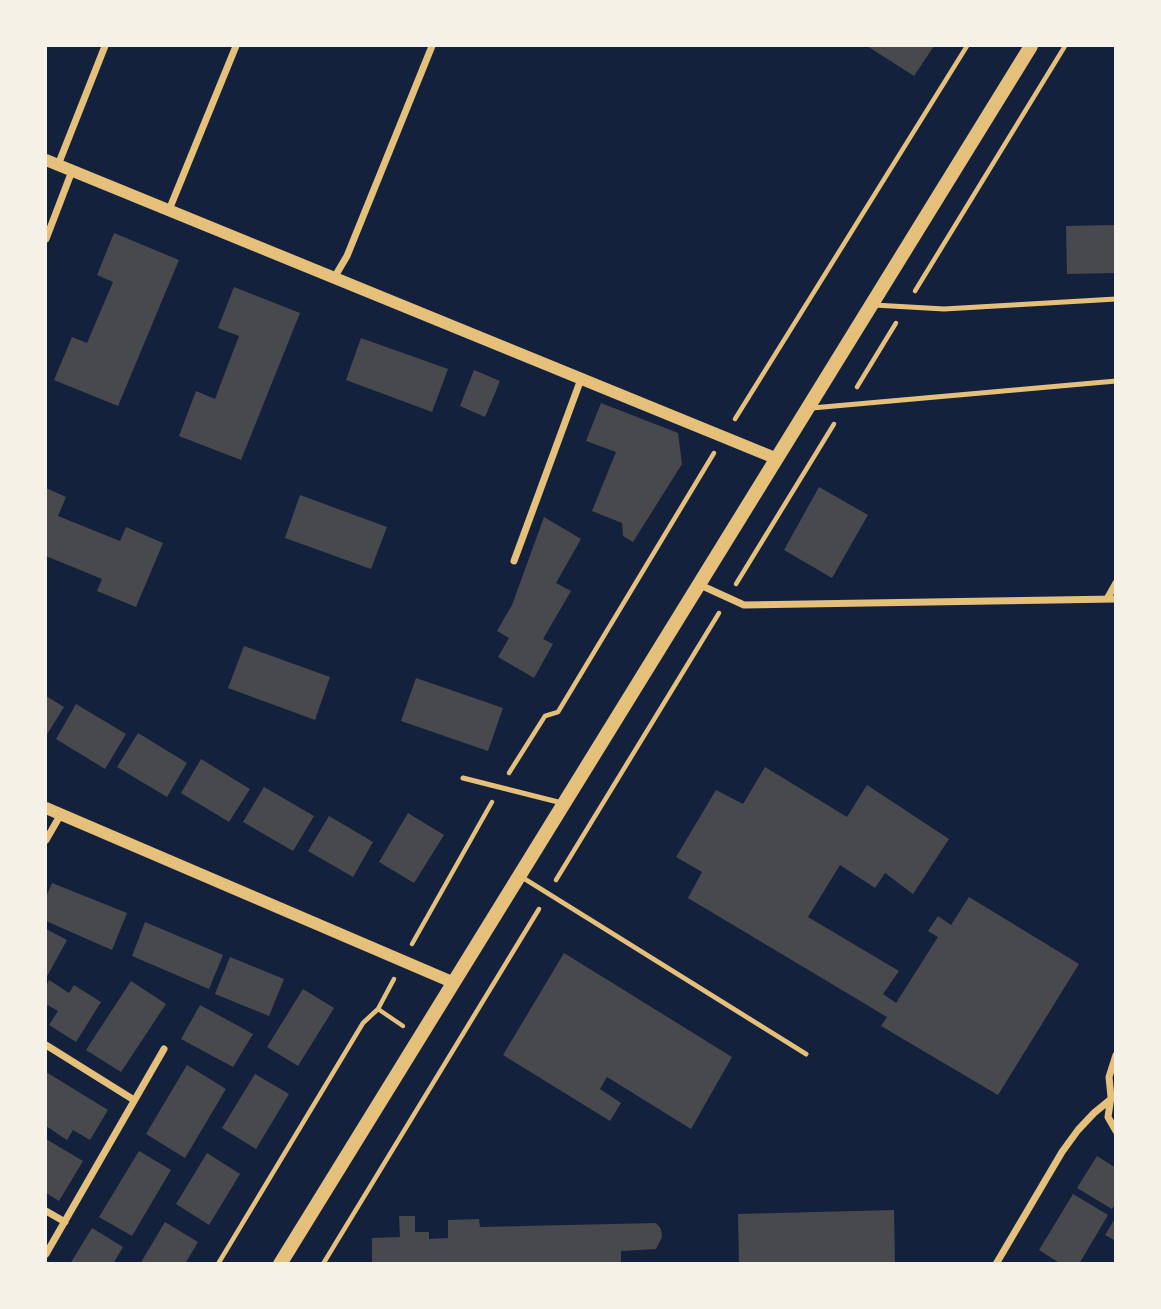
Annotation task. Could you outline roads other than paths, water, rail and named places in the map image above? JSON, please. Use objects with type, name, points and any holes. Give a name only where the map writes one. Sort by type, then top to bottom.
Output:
[{"type":"main road","points":[[279,1264],[1031,46]]},
{"type":"street","points":[[58,165],[105,46]]},
{"type":"street","points":[[169,210],[236,46]]},
{"type":"street","points":[[334,278],[347,256],[432,46]]},
{"type":"street","points":[[46,160],[775,458]]},
{"type":"street","points":[[46,239],[72,171]]},
{"type":"street","points":[[514,561],[581,379]]},
{"type":"street","points":[[698,583],[744,605],[1111,599],[1115,583]]},
{"type":"street","points":[[46,808],[452,982]]},
{"type":"street","points":[[46,840],[61,814]]},
{"type":"street","points":[[46,1045],[135,1100]]},
{"type":"street","points":[[46,1254],[164,1049]]},
{"type":"street","points":[[1115,1055],[1109,1077],[1113,1096],[1108,1117],[1115,1131]]},
{"type":"street","points":[[996,1264],[1062,1152],[1078,1130],[1113,1096]]},
{"type":"street","points":[[46,1211],[65,1223]]},
{"type":"lane","points":[[871,305],[944,309],[1115,299]]},
{"type":"lane","points":[[807,408],[1115,381]]},
{"type":"lane","points":[[463,778],[562,803]]},
{"type":"lane","points":[[518,875],[806,1055]]}]
